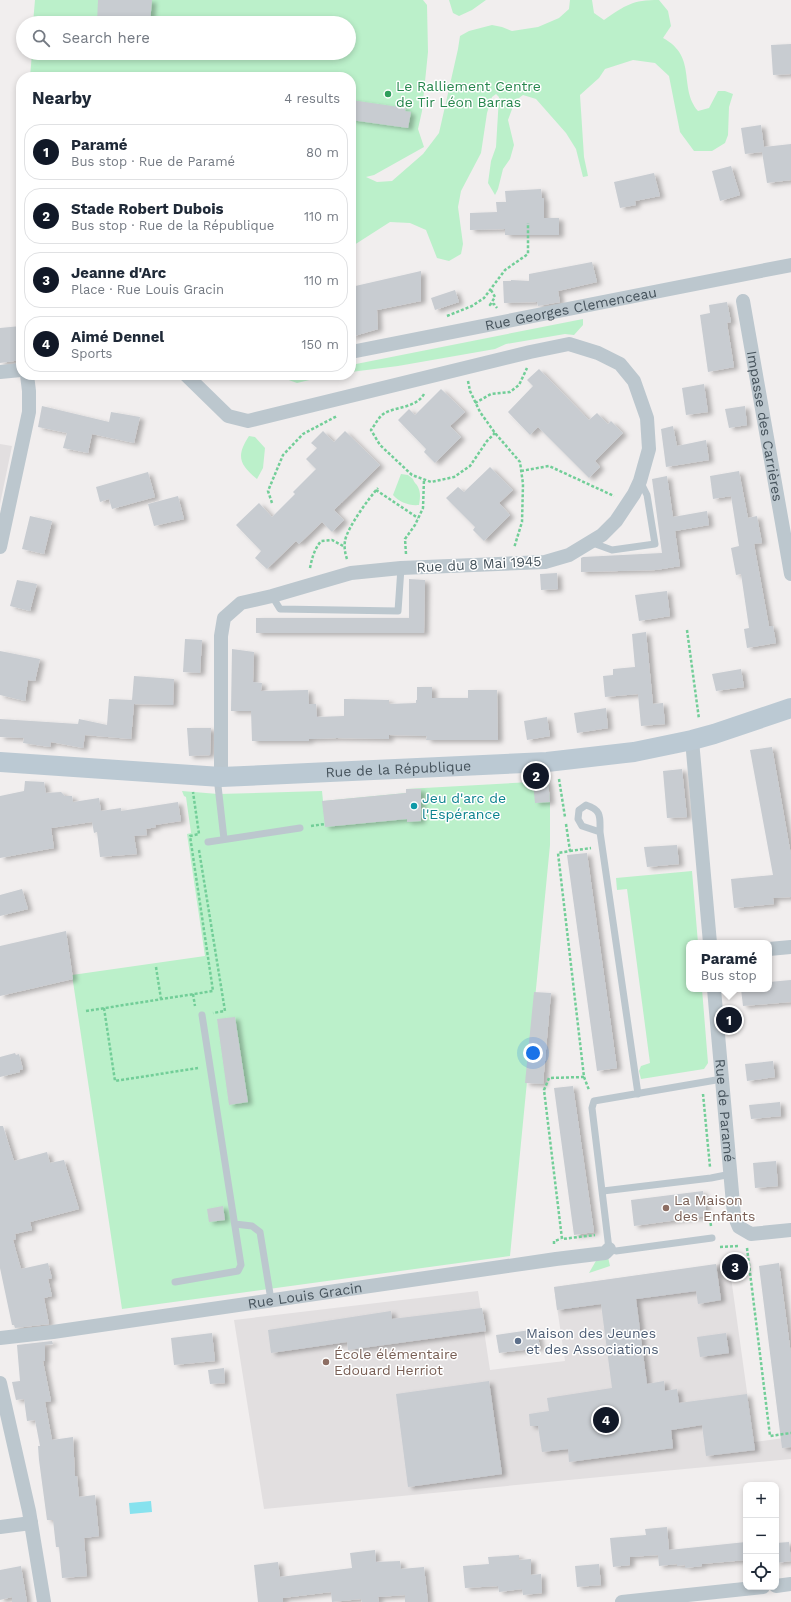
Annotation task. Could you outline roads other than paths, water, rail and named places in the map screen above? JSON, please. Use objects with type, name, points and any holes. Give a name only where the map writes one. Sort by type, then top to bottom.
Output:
[{"type":"street","name":"Rue Georges Clemenceau","points":[[356,351],[791,265]]},
{"type":"street","name":"Impasse des Carrières","points":[[743,301],[791,574]]},
{"type":"street","name":"Rue du 8 Mai 1945","points":[[191,380],[228,416],[248,421],[530,352],[569,344],[598,353],[620,364],[634,381],[647,418],[649,449],[640,481],[627,506],[616,521],[606,531],[569,555],[545,562],[401,568],[351,573],[272,596],[241,603],[224,618],[222,625],[219,777]]},
{"type":"street","points":[[0,372],[16,370]]},
{"type":"street","points":[[0,547],[29,412],[28,380]]},
{"type":"street","name":"Rue de la République","points":[[0,762],[219,777],[557,760],[634,752],[697,739],[791,708]]},
{"type":"street","points":[[697,739],[710,940]]},
{"type":"street","points":[[772,950],[791,947]]},
{"type":"street","name":"Rue de Paramé","points":[[714,992],[734,1215],[739,1227],[751,1234],[791,1230]]},
{"type":"street","name":"Rue Louis Gracin","points":[[0,1338],[54,1332],[605,1253],[609,1249]]},
{"type":"street","points":[[0,1383],[31,1524],[44,1602]]},
{"type":"street","points":[[0,1528],[31,1524]]},
{"type":"street","points":[[779,1586],[791,1584]]},
{"type":"street","points":[[622,1602],[667,1600],[743,1590]]},
{"type":"lane","points":[[590,542],[612,550],[655,544],[647,495],[640,481]]},
{"type":"lane","points":[[272,596],[280,609],[398,611],[401,568]]},
{"type":"lane","points":[[219,777],[224,840]]},
{"type":"lane","points":[[208,842],[300,828]]},
{"type":"lane","points":[[600,832],[638,1094]]},
{"type":"lane","points":[[175,1282],[238,1270],[241,1265],[202,1015]]},
{"type":"lane","points":[[712,1238],[616,1251],[609,1249],[592,1108],[594,1101],[722,1080]]},
{"type":"lane","points":[[603,1191],[711,1178],[730,1174]]},
{"type":"lane","points":[[235,1224],[252,1226],[260,1232],[271,1300]]},
{"type":"water","points":[[151,1501],[152,1512],[130,1514],[129,1503]]},
{"type":"place","name":"Le Ralliement Centre de Tir Léon Barras","points":[[388,94]]},
{"type":"place","name":"Stade Robert Dubois","points":[[536,776]]},
{"type":"place","name":"Jeu d'arc de l'Espérance","points":[[414,806]]},
{"type":"place","name":"Paramé","points":[[729,1020]]},
{"type":"place","name":"La Maison des Enfants","points":[[666,1208]]},
{"type":"place","name":"Jeanne d'Arc","points":[[735,1267]]},
{"type":"place","name":"Maison des Jeunes et des Associations","points":[[518,1341]]},
{"type":"place","name":"École élémentaire Edouard Herriot","points":[[326,1362]]},
{"type":"place","name":"Aimé Dennel","points":[[606,1420]]}]
